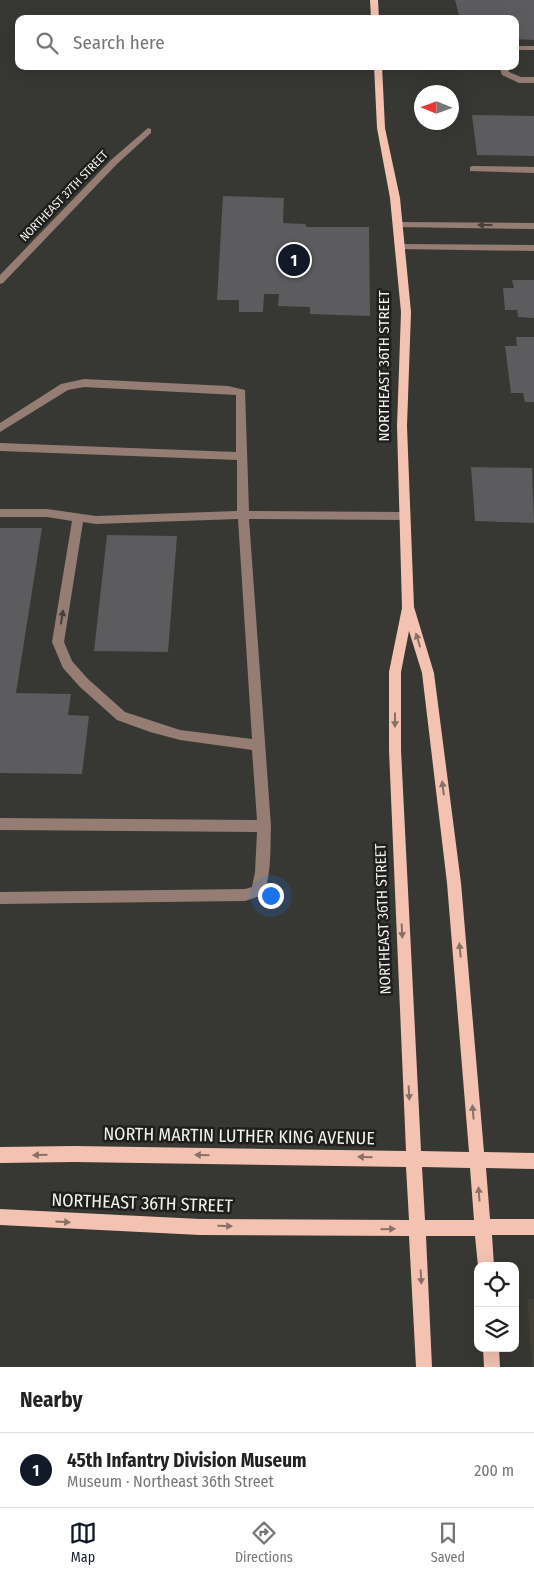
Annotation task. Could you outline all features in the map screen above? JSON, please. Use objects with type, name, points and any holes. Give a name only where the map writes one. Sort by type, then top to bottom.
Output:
[{"type":"main road","points":[[374,0],[375,15]]},
{"type":"main road","name":"NORTHEAST 36TH STREET","points":[[378,70],[382,128],[401,247],[406,312],[402,426],[408,608],[396,672],[396,750],[400,892],[424,1367]]},
{"type":"main road","name":"NORTHEAST 36TH STREET","points":[[408,608],[428,673],[454,883],[486,1262]]},
{"type":"main road","name":"NORTH MARTIN LUTHER KING AVENUE","points":[[0,1155],[414,1157],[477,1160]]},
{"type":"main road","points":[[477,1160],[534,1160]]},
{"type":"main road","name":"NORTHEAST 36TH STREET","points":[[7,1218],[77,1223],[376,1229],[418,1228]]},
{"type":"main road","points":[[418,1228],[534,1227]]},
{"type":"main road","points":[[491,1352],[492,1367]]},
{"type":"street","points":[[519,48],[534,48]]},
{"type":"street","points":[[504,70],[505,73],[519,80],[534,80]]},
{"type":"street","name":"NORTHEAST 37TH STREET","points":[[0,281],[114,162],[148,131]]},
{"type":"street","points":[[473,169],[534,170]]},
{"type":"street","points":[[398,225],[534,226]]},
{"type":"street","points":[[401,247],[534,248]]},
{"type":"street","points":[[0,428],[65,387],[84,383],[228,390],[241,393],[243,515],[264,826],[262,872],[258,891],[245,895],[0,898]]},
{"type":"street","points":[[0,448],[241,456]]},
{"type":"street","points":[[0,513],[47,513],[78,519],[243,515],[404,516]]},
{"type":"street","points":[[78,519],[58,642],[67,664],[84,683],[121,716],[150,727],[180,735],[258,745]]},
{"type":"street","points":[[0,824],[264,826]]},
{"type":"shaded area","points":[[527,1299],[534,1299],[534,1367],[532,1367]]},
{"type":"building","points":[[455,0],[534,0],[534,40],[519,39],[519,15],[459,15]]},
{"type":"building","points":[[472,115],[534,116],[534,156],[477,155]]},
{"type":"building","points":[[223,196],[284,198],[283,223],[305,224],[307,227],[369,227],[370,316],[310,314],[310,307],[278,306],[279,294],[264,294],[263,312],[239,312],[239,300],[217,300]]},
{"type":"building","points":[[512,280],[534,280],[534,318],[518,317],[517,310],[505,310],[503,288],[514,288]]},
{"type":"building","points":[[516,337],[534,337],[534,402],[525,402],[523,393],[511,393],[505,346],[517,346]]},
{"type":"building","points":[[471,467],[532,468],[534,523],[475,521]]},
{"type":"building","points":[[0,528],[42,528],[16,693],[71,694],[68,715],[89,716],[82,774],[0,773]]},
{"type":"building","points":[[107,535],[177,536],[168,652],[94,651]]},
{"type":"place","name":"45th Infantry Division Museum","points":[[294,260]]}]
